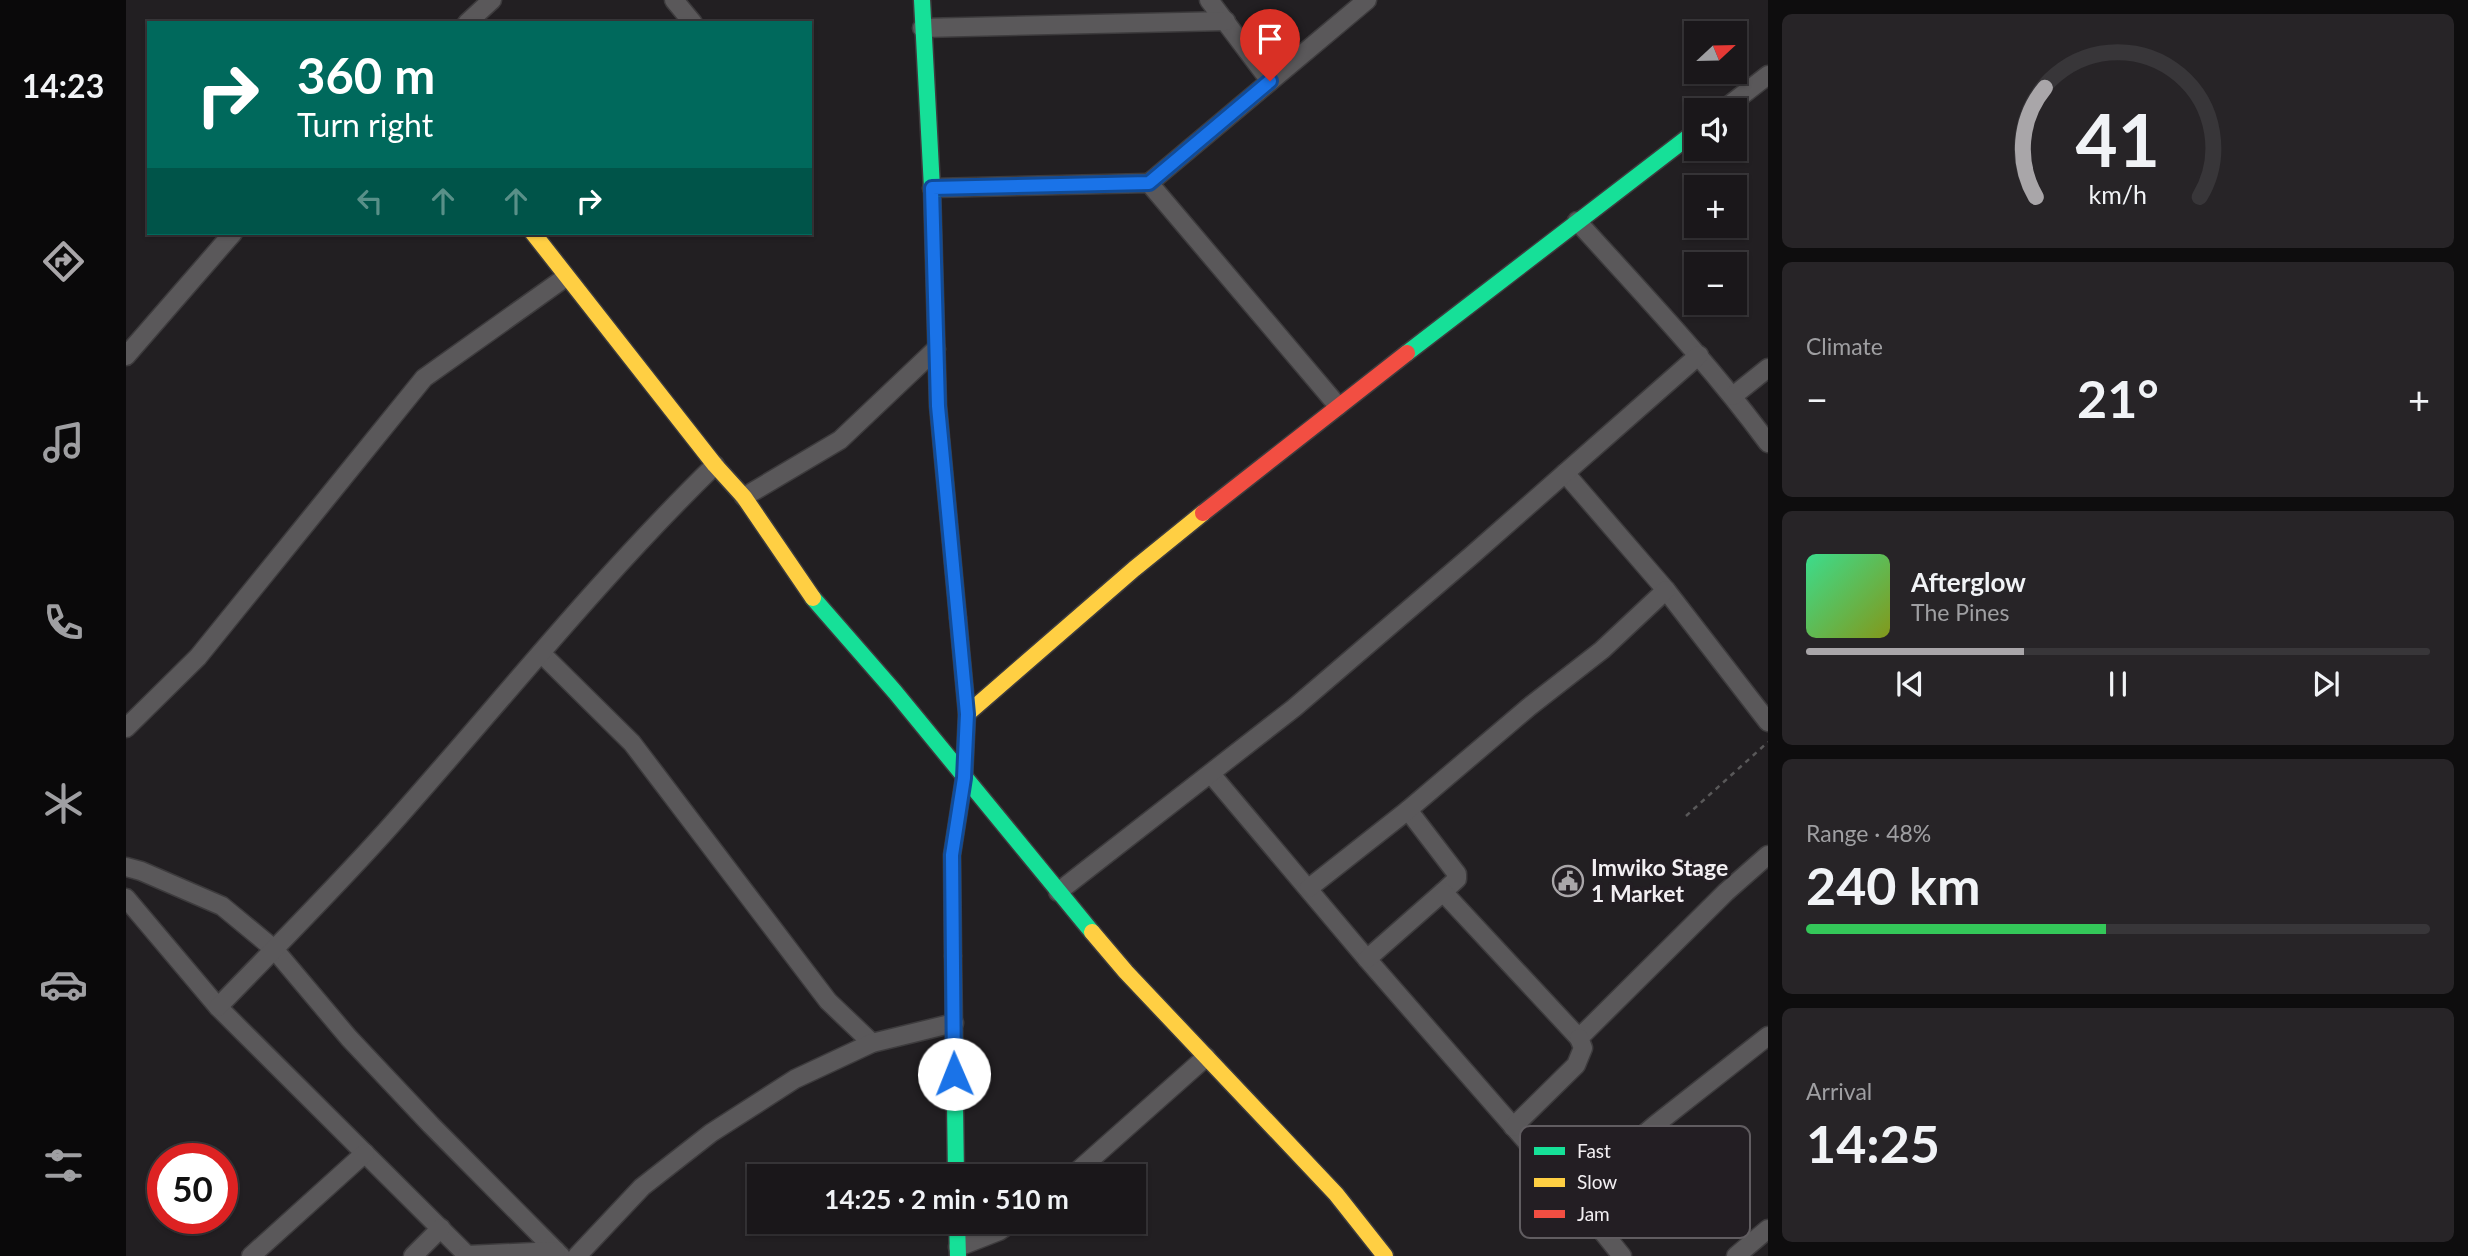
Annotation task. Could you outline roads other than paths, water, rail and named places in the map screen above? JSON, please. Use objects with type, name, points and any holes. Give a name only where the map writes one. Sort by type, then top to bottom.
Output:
[{"type":"street","points":[[469,21],[492,0]]},
{"type":"street","points":[[674,0],[691,21]]},
{"type":"street","points":[[922,0],[944,482],[967,714],[964,778],[952,855],[956,1164]]},
{"type":"street","points":[[1209,0],[1270,81]]},
{"type":"street","points":[[932,188],[1149,183],[1367,0]]},
{"type":"street","points":[[922,28],[1226,21]]},
{"type":"street","points":[[1738,98],[1768,75]]},
{"type":"street","points":[[967,714],[1134,569],[1338,407],[1684,140]]},
{"type":"street","points":[[1149,183],[1338,407]]},
{"type":"street","points":[[1577,221],[1699,355],[1768,443]]},
{"type":"street","points":[[126,356],[231,235]]},
{"type":"street","points":[[534,235],[715,465],[744,497],[806,590],[895,692],[1126,972],[1336,1194],[1385,1256]]},
{"type":"street","points":[[126,728],[198,657],[424,377],[566,277]]},
{"type":"street","points":[[744,497],[840,440],[936,349]]},
{"type":"street","points":[[1058,892],[1294,708],[1699,355]]},
{"type":"street","points":[[1733,396],[1768,368]]},
{"type":"street","points":[[218,1007],[386,831],[668,511],[715,465]]},
{"type":"street","points":[[1565,473],[1665,590],[1768,722]]},
{"type":"street","points":[[1309,888],[1602,650],[1665,590]]},
{"type":"street","points":[[541,653],[632,743],[828,1002],[872,1043]]},
{"type":"street","points":[[1211,774],[1520,1135]]},
{"type":"street","points":[[1367,959],[1457,878],[1457,874],[1408,810]]},
{"type":"street","points":[[1578,1038],[1726,892],[1768,855]]},
{"type":"street","points":[[126,867],[222,906],[274,949],[349,1038],[558,1253]]},
{"type":"street","points":[[1443,892],[1578,1038],[1583,1048],[1576,1065],[1513,1127]]},
{"type":"street","points":[[126,898],[218,1007],[441,1227],[467,1256],[558,1253]]},
{"type":"street","points":[[577,1256],[642,1187],[711,1133],[795,1079],[872,1043],[954,1023]]},
{"type":"street","points":[[1654,1126],[1768,1036]]},
{"type":"street","points":[[1086,1164],[1206,1057]]},
{"type":"street","points":[[251,1256],[365,1153]]},
{"type":"street","points":[[413,1256],[441,1227]]},
{"type":"street","points":[[1736,1256],[1768,1229]]},
{"type":"street","points":[[958,1251],[993,1234]]},
{"type":"street","points":[[1608,1238],[1622,1256]]},
{"type":"place","name":"Imwiko Stage 1 Market","points":[[1568,881]]}]
